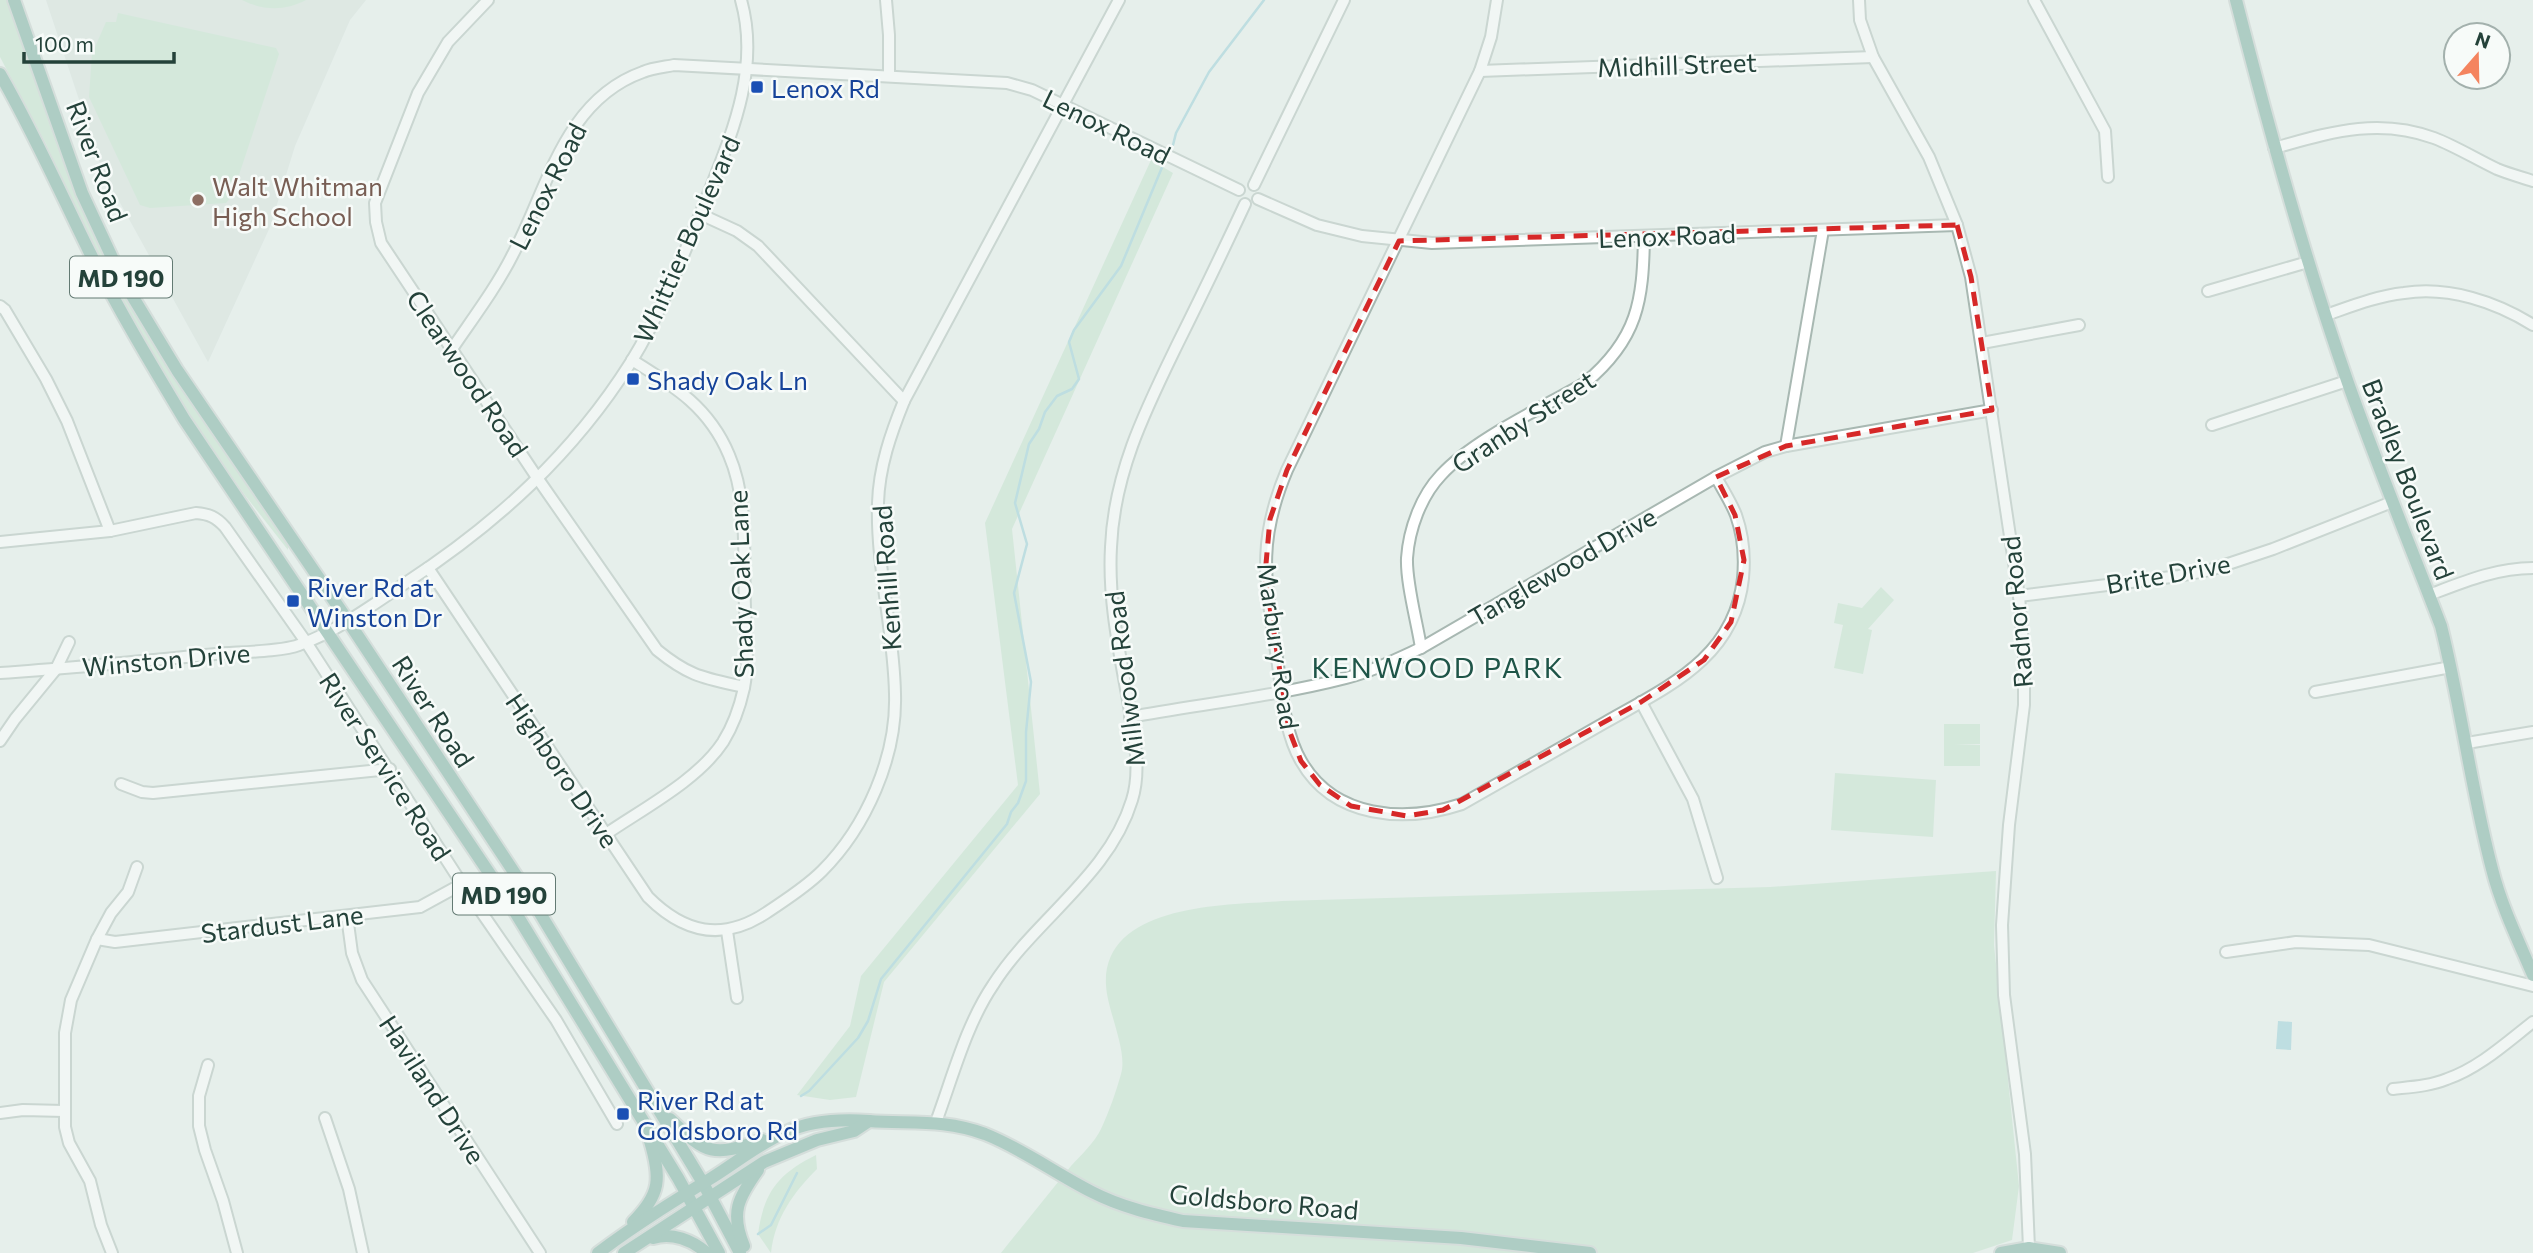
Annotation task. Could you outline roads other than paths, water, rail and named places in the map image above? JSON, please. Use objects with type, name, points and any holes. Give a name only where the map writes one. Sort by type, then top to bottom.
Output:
[{"type":"main road","name":"River Road","points":[[14,0],[82,193],[122,279],[177,370],[348,621],[528,895],[703,1183],[740,1253]]},
{"type":"main road","name":"Bradley Boulevard","points":[[2236,0],[2274,148],[2347,382],[2441,626],[2492,872],[2533,975]]},
{"type":"main road","name":"River Road","points":[[0,74],[133,336],[184,419],[512,907],[687,1193],[719,1253]]},
{"type":"main road","points":[[639,1076],[668,1116],[691,1140],[708,1149],[729,1151],[786,1132]]},
{"type":"main road","name":"Goldsboro Road","points":[[598,1253],[687,1193],[786,1132],[825,1121],[850,1119],[936,1122],[985,1134],[1019,1149],[1095,1194],[1141,1212],[1170,1218],[1209,1224],[1461,1238],[1590,1253]]},
{"type":"main road","name":"Goldsboro Road","points":[[624,1253],[764,1162],[817,1140],[854,1131],[869,1121]]},
{"type":"main road","points":[[615,1240],[645,1210],[655,1193],[658,1172],[645,1124]]},
{"type":"main road","points":[[747,1253],[740,1235],[737,1208],[740,1197],[764,1162]]},
{"type":"main road","points":[[646,1240],[660,1236],[676,1237],[698,1245],[707,1253]]},
{"type":"main road","points":[[2001,1253],[2029,1248],[2060,1253]]},
{"type":"street","name":"Clearwood Road","points":[[488,0],[448,42],[418,93],[375,203],[381,243],[538,479],[657,650],[695,677],[744,687]]},
{"type":"street","name":"Whittier Boulevard","points":[[328,632],[428,568],[485,527],[538,479],[598,411],[632,360],[658,309],[736,125],[746,67],[747,42],[741,0]]},
{"type":"street","points":[[886,0],[889,75]]},
{"type":"street","name":"Kenhill Road","points":[[727,930],[754,921],[822,871],[859,823],[881,775],[892,734],[895,695],[879,537],[878,500],[887,443],[904,401],[1119,0]]},
{"type":"street","points":[[1254,185],[1344,0]]},
{"type":"street","name":"Marbury Road","points":[[1497,0],[1491,37],[1480,71],[1287,470],[1270,519],[1265,547],[1265,575],[1289,730],[1301,761],[1320,785],[1351,806],[1377,814],[1407,816],[1443,810],[1462,804],[1683,677],[1716,648],[1731,622],[1741,592],[1744,560],[1735,515],[1716,477]]},
{"type":"street","name":"Radnor Road","points":[[1859,0],[1860,20],[1873,57],[1929,157],[1956,225],[1971,277],[2019,596],[2024,656],[2024,705],[2008,825],[2002,925],[2004,995],[2025,1154],[2029,1248]]},
{"type":"street","points":[[2034,0],[2105,131],[2108,177]]},
{"type":"street","name":"Midhill Street","points":[[1480,71],[1873,57]]},
{"type":"street","name":"Lenox Road","points":[[452,349],[502,274],[567,136],[587,108],[615,85],[643,72],[674,65],[1007,83],[1032,89],[1239,190]]},
{"type":"street","points":[[2274,148],[2344,129],[2372,127],[2402,130],[2434,138],[2501,170],[2533,181]]},
{"type":"street","points":[[1244,185],[1254,185],[1258,190],[1258,199],[1252,205],[1245,204],[1240,200],[1239,190],[1244,185]]},
{"type":"street","name":"Lenox Road","points":[[1258,199],[1317,225],[1399,242],[1956,225]]},
{"type":"street","name":"Millwood Road","points":[[936,1122],[975,1016],[993,985],[1025,943],[1104,857],[1132,799],[1136,777],[1130,717],[1113,610],[1111,547],[1119,486],[1138,426],[1245,204]]},
{"type":"street","points":[[700,214],[737,231],[758,246],[904,401]]},
{"type":"street","points":[[1786,446],[1823,230]]},
{"type":"street","name":"Granby Street","points":[[1421,648],[1407,561],[1409,537],[1423,500],[1440,475],[1466,453],[1585,383],[1602,369],[1631,326],[1640,302],[1644,236]]},
{"type":"street","points":[[2208,291],[2308,262]]},
{"type":"street","points":[[2326,315],[2406,292],[2445,293],[2490,303],[2512,312],[2533,326]]},
{"type":"street","points":[[0,306],[46,379],[67,421],[110,531],[0,542]]},
{"type":"street","points":[[1982,343],[2080,325]]},
{"type":"street","name":"Shady Oak Lane","points":[[606,834],[690,777],[708,761],[732,726],[744,687],[746,659],[740,491],[729,454],[708,418],[691,398],[632,360]]},
{"type":"street","points":[[2212,425],[2347,382]]},
{"type":"street","name":"Tanglewood Drive","points":[[1130,717],[1282,691],[1376,668],[1421,648],[1716,477],[1765,452],[1992,410]]},
{"type":"street","name":"Brite Drive","points":[[2019,596],[2210,570],[2273,549],[2392,502]]},
{"type":"street","name":"River Service Road","points":[[110,531],[196,513],[206,513],[225,527],[306,642],[463,884],[556,1020],[617,1124]]},
{"type":"street","name":"Highboro Drive","points":[[428,568],[648,897],[665,914],[697,929],[727,930]]},
{"type":"street","points":[[2429,595],[2511,568],[2533,568]]},
{"type":"street","name":"Winston Drive","points":[[0,673],[296,646],[328,632]]},
{"type":"street","points":[[0,741],[56,669],[69,642]]},
{"type":"street","points":[[2315,692],[2451,667]]},
{"type":"street","points":[[1641,702],[1693,799],[1717,878]]},
{"type":"street","points":[[2467,743],[2533,732]]},
{"type":"street","points":[[121,784],[153,793],[390,769]]},
{"type":"street","points":[[112,1253],[101,1225],[90,1181],[69,1143],[65,1126],[67,1016],[97,939],[111,913],[128,892],[137,867]]},
{"type":"street","name":"Stardust Lane","points":[[97,939],[115,942],[419,906],[463,884]]},
{"type":"street","name":"Haviland Drive","points":[[347,916],[352,953],[362,980],[540,1253]]},
{"type":"street","points":[[727,930],[737,998]]},
{"type":"street","points":[[2226,952],[2296,942],[2370,945],[2533,986]]},
{"type":"street","points":[[2393,1089],[2428,1085],[2470,1069],[2533,1023]]},
{"type":"street","points":[[208,1065],[199,1096],[200,1126],[237,1253]]},
{"type":"street","points":[[0,1113],[23,1110],[64,1111]]},
{"type":"street","points":[[325,1118],[349,1189],[363,1253]]},
{"type":"water","points":[[2278,1021],[2292,1022],[2291,1050],[2276,1049]]},
{"type":"waterway","points":[[1173,145],[1176,133],[1209,72],[1264,0]]},
{"type":"waterway","points":[[801,1096],[809,1091],[858,1038],[868,1021],[881,979],[1007,824],[1018,803],[1026,781],[1026,732],[1031,682],[1014,593],[1027,544],[1015,503],[1029,444],[1039,429],[1045,412],[1057,396],[1072,389],[1079,379],[1069,342],[1074,330],[1121,266],[1163,165]]},
{"type":"waterway","points":[[758,1234],[771,1225],[797,1173]]},
{"type":"place","name":"Lenox Rd","points":[[757,87]]},
{"type":"place","name":"Walt Whitman High School","points":[[198,200]]},
{"type":"place","name":"Shady Oak Ln","points":[[633,379]]},
{"type":"place","name":"River Rd at Winston Dr","points":[[293,601]]},
{"type":"place","name":"River Rd at Goldsboro Rd","points":[[623,1114]]},
{"type":"district","name":"KENWOOD PARK","points":[[1438,667]]}]
